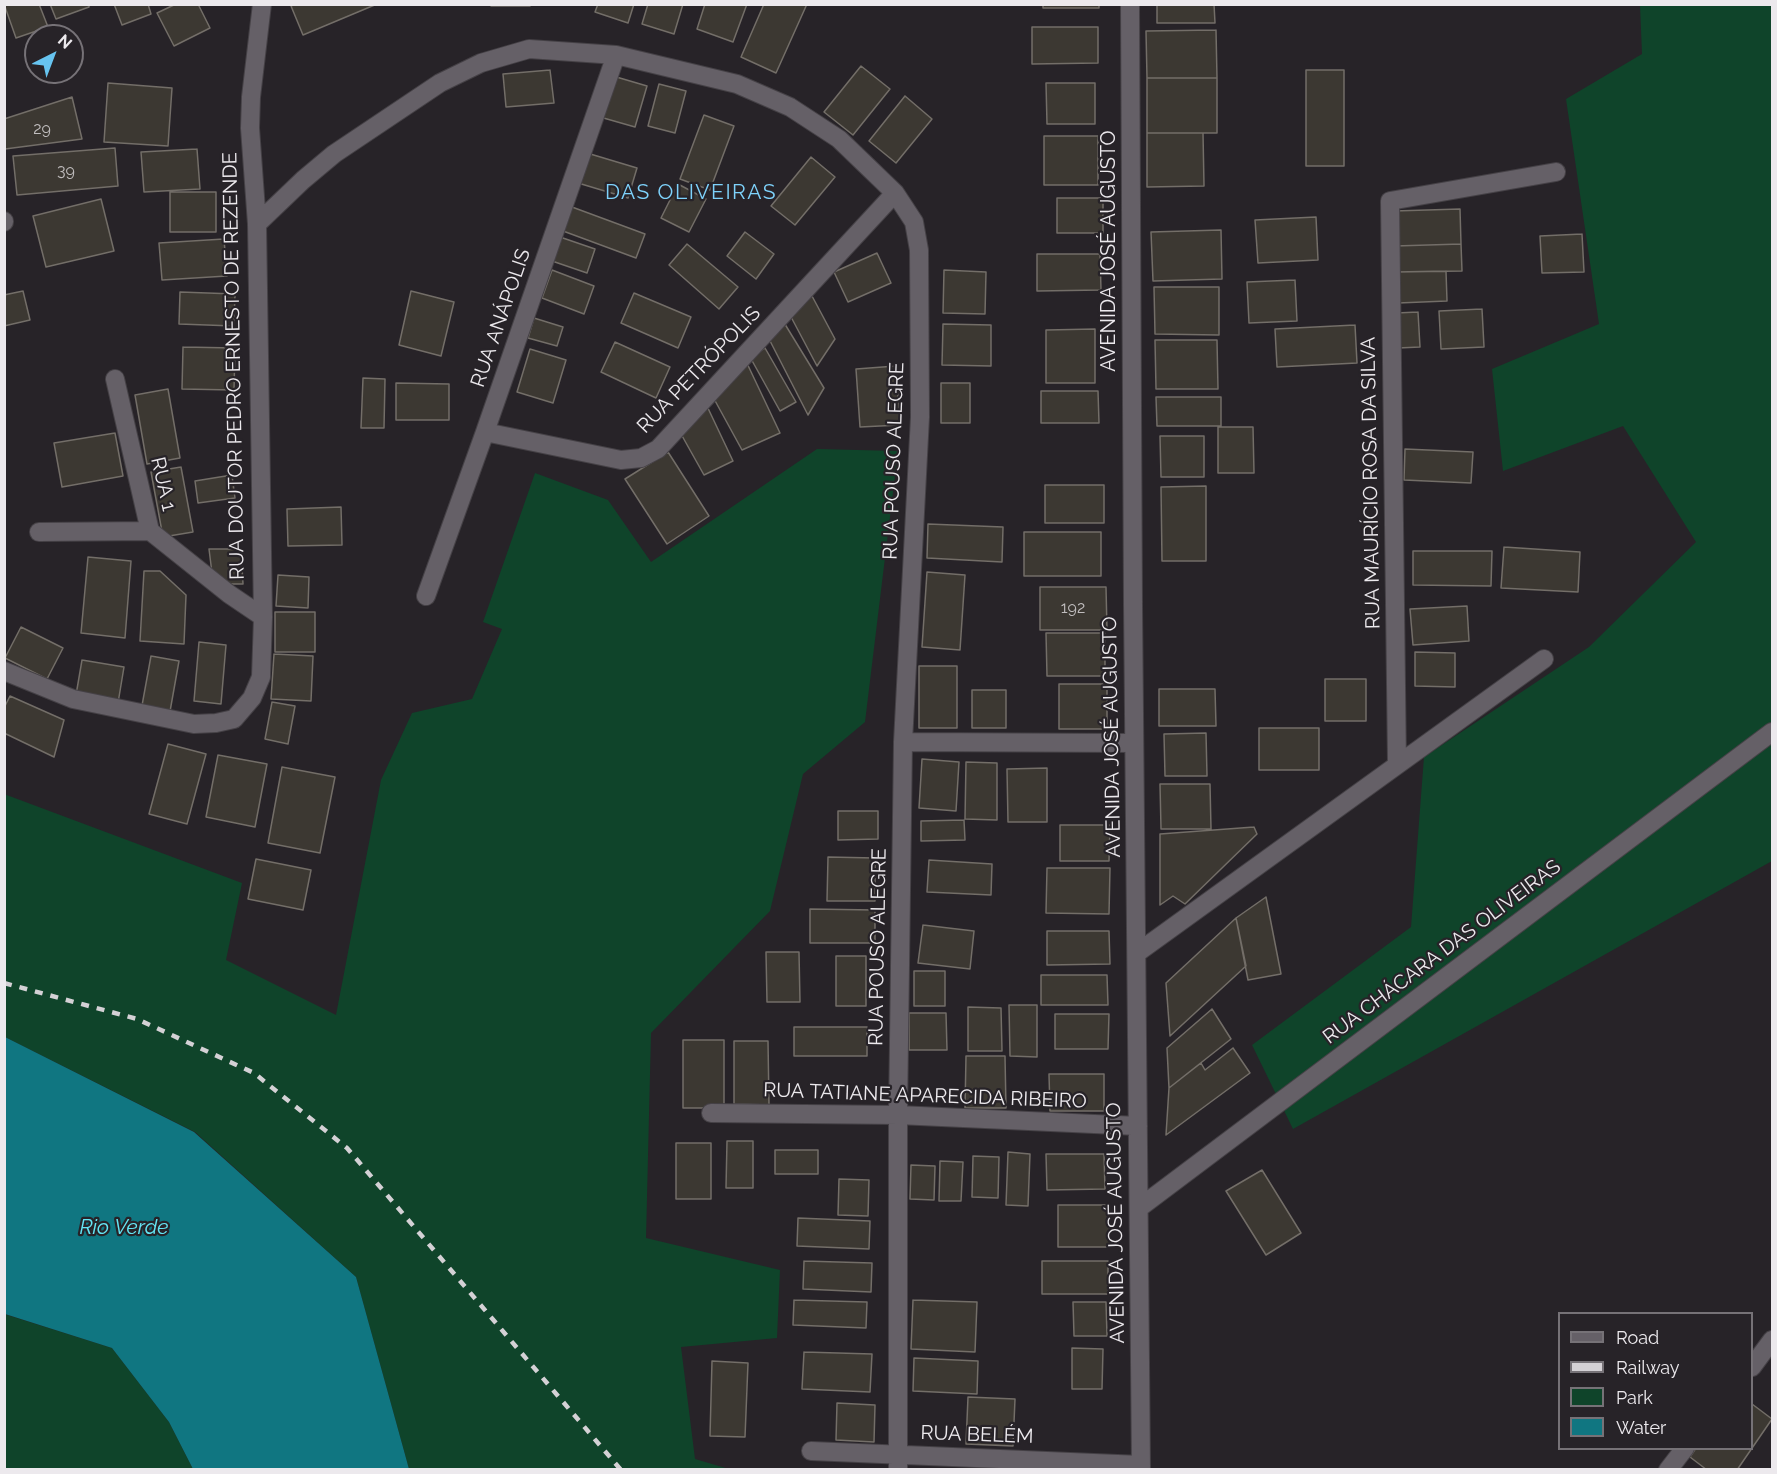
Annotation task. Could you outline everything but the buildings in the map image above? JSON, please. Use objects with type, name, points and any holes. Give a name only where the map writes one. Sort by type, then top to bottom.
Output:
[{"type":"street","name":"RUA DOUTOR PEDRO ERNESTO DE REZENDE","points":[[4,670],[74,699],[194,724],[234,719],[252,698],[261,677],[263,617],[257,224],[250,128],[251,97],[262,4]]},
{"type":"street","name":"AVENIDA JOSÉ AUGUSTO","points":[[1130,4],[1141,1467]]},
{"type":"street","name":"RUA POUSO ALEGRE","points":[[257,224],[334,154],[441,83],[481,63],[529,49],[616,55],[737,84],[790,107],[839,140],[895,193],[914,222],[919,250],[920,417],[903,742],[898,1115],[898,1462]]},
{"type":"street","name":"RUA ANÁPOLIS","points":[[426,596],[616,55]]},
{"type":"street","name":"RUA MAURÍCIO ROSA DA SILVA","points":[[1397,765],[1390,201],[1556,172]]},
{"type":"street","name":"RUA PETRÓPOLIS","points":[[485,432],[621,460],[641,458],[658,449],[895,193]]},
{"type":"street","name":"RUA 1","points":[[115,379],[150,531],[228,594],[263,617]]},
{"type":"street","points":[[39,532],[150,531]]},
{"type":"street","points":[[1137,952],[1545,659]]},
{"type":"street","name":"RUA CHÁCARA DAS OLIVEIRAS","points":[[1139,1209],[1773,732]]},
{"type":"street","points":[[903,742],[1134,743]]},
{"type":"street","name":"RUA TATIANE APARECIDA RIBEIRO","points":[[711,1113],[898,1115],[1138,1126]]},
{"type":"street","points":[[1753,1366],[1773,1340]]},
{"type":"street","points":[[1668,1470],[1684,1450]]},
{"type":"street","name":"RUA BELÉM","points":[[811,1451],[898,1462],[1141,1467]]},
{"type":"green space","points":[[1640,5],[1772,5],[1772,861],[1293,1129],[1252,1045],[1411,927],[1424,757],[1589,647],[1696,542],[1623,426],[1503,471],[1492,369],[1599,324],[1566,99],[1642,54]]},
{"type":"green space","points":[[817,449],[898,451],[865,722],[803,774],[770,911],[651,1033],[646,1238],[780,1270],[777,1338],[681,1347],[695,1459],[729,1469],[409,1469],[356,1277],[195,1132],[5,1037],[4,794],[242,883],[226,960],[336,1015],[381,780],[412,713],[472,699],[502,629],[483,622],[535,473],[608,500],[651,562]]},
{"type":"green space","points":[[4,1314],[112,1348],[169,1422],[193,1469],[5,1469]]},
{"type":"water","name":"Rio Verde","points":[[5,1037],[194,1132],[356,1277],[409,1469],[193,1469],[169,1422],[112,1348],[5,1314]]},
{"type":"railway","points":[[4,983],[137,1019],[254,1073],[347,1148],[621,1470]]},
{"type":"district","name":"DAS OLIVEIRAS","points":[[691,193]]}]
